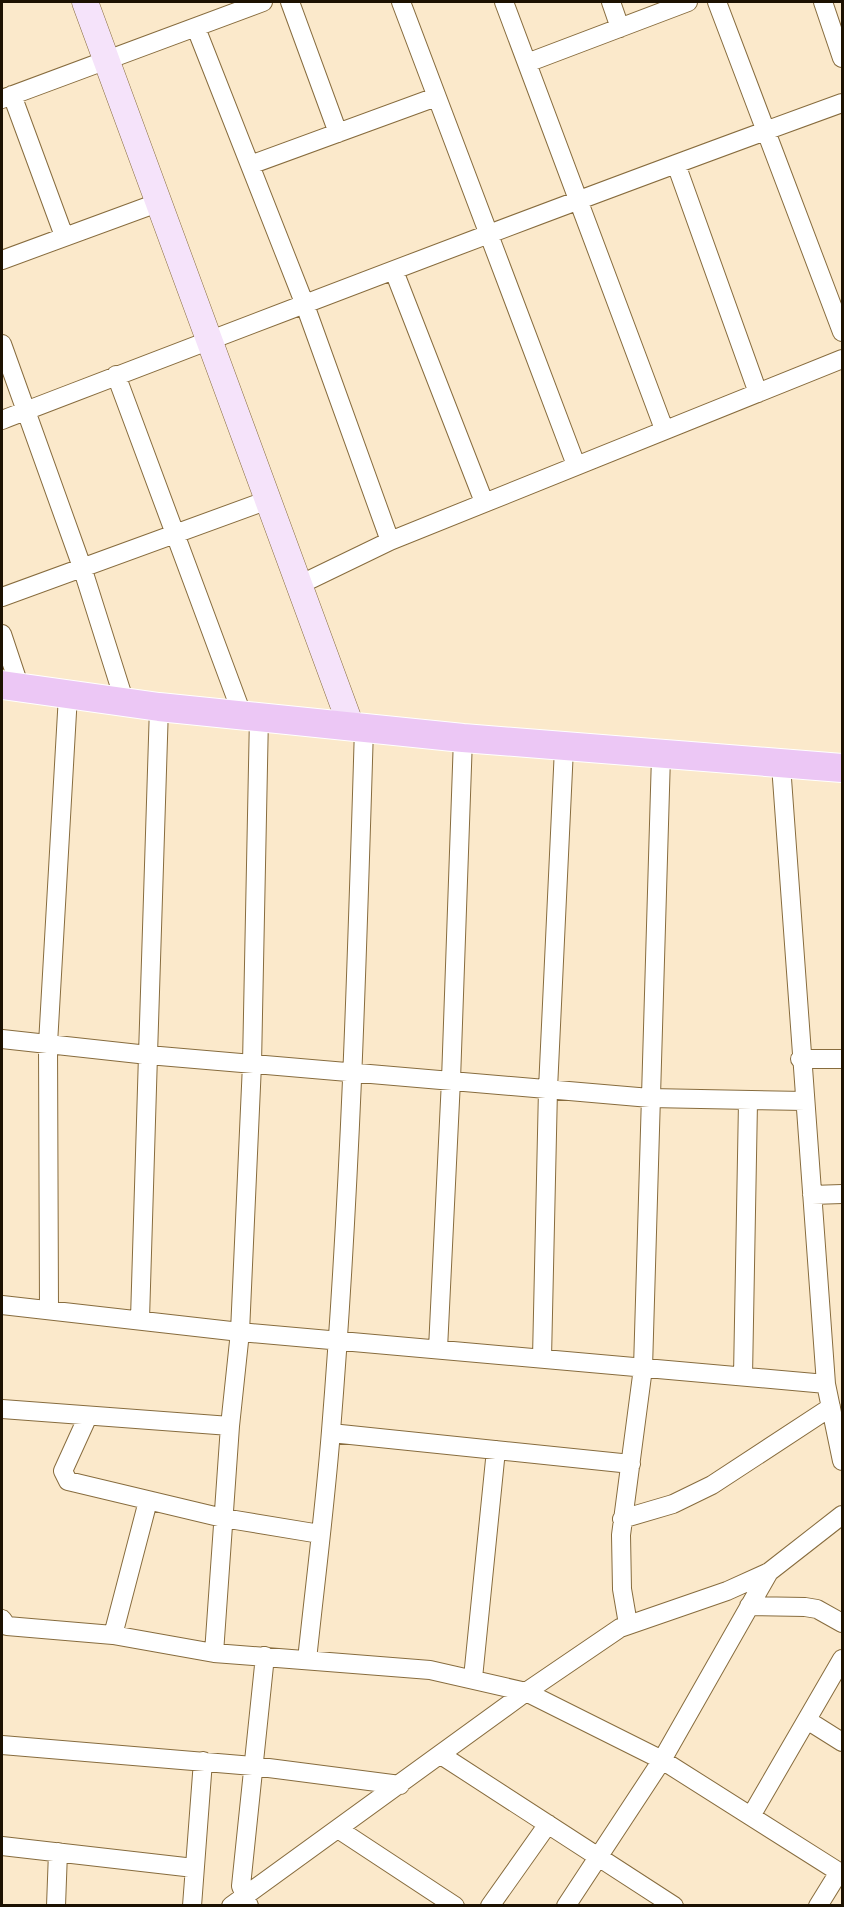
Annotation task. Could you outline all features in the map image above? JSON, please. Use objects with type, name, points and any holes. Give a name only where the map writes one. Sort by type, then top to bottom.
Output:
[{"type":"main road","points":[[11,686],[159,707],[564,748],[843,768]]},
{"type":"street","points":[[85,2],[211,339],[299,585],[357,727],[354,1073],[331,1434],[306,1660]]},
{"type":"street","points":[[64,236],[7,97],[262,2]]},
{"type":"street","points":[[290,2],[338,133]]},
{"type":"street","points":[[401,2],[576,465]]},
{"type":"street","points":[[504,2],[664,429]]},
{"type":"street","points":[[611,2],[620,28]]},
{"type":"street","points":[[527,63],[688,2]]},
{"type":"street","points":[[717,2],[843,332]]},
{"type":"street","points":[[823,2],[843,58]]},
{"type":"street","points":[[196,28],[305,305],[390,541]]},
{"type":"street","points":[[250,165],[436,97]]},
{"type":"street","points":[[2,420],[211,339],[488,237],[579,199],[843,103]]},
{"type":"street","points":[[676,164],[758,393]]},
{"type":"street","points":[[2,260],[160,202]]},
{"type":"street","points":[[394,271],[484,502]]},
{"type":"street","points":[[2,344],[82,567],[125,703]]},
{"type":"street","points":[[299,585],[390,541],[843,359]]},
{"type":"street","points":[[117,375],[175,532],[251,715],[252,1064],[240,1332],[230,1426],[214,1653]]},
{"type":"street","points":[[2,597],[268,500]]},
{"type":"street","points":[[2,633],[11,686]]},
{"type":"street","points":[[49,1310],[48,1044],[68,695]]},
{"type":"street","points":[[140,1320],[159,707]]},
{"type":"street","points":[[438,1349],[451,1080],[463,738]]},
{"type":"street","points":[[542,1358],[548,1089],[564,748]]},
{"type":"street","points":[[628,1624],[622,1589],[622,1519],[632,1464],[643,1368],[661,756]]},
{"type":"street","points":[[781,765],[800,1059],[826,1384],[843,1461]]},
{"type":"street","points":[[2,1039],[148,1055],[650,1098],[748,1102],[804,1101]]},
{"type":"street","points":[[800,1059],[843,1059]]},
{"type":"street","points":[[743,1376],[748,1102]]},
{"type":"street","points":[[812,1195],[843,1194]]},
{"type":"street","points":[[2,1305],[240,1332],[826,1384]]},
{"type":"street","points":[[622,1519],[673,1503],[712,1485],[831,1407]]},
{"type":"street","points":[[2,1409],[230,1426]]},
{"type":"street","points":[[88,1416],[63,1471],[65,1479],[223,1518],[320,1534]]},
{"type":"street","points":[[331,1434],[632,1464]]},
{"type":"street","points":[[473,1678],[496,1450]]},
{"type":"street","points":[[113,1635],[148,1501]]},
{"type":"street","points":[[241,1903],[526,1692],[628,1624],[719,1594],[769,1572],[843,1515]]},
{"type":"street","points":[[566,1905],[662,1760],[769,1572]]},
{"type":"street","points":[[749,1606],[805,1607],[817,1610],[843,1623]]},
{"type":"street","points":[[2,1619],[7,1626],[40,1631],[113,1635],[214,1653],[430,1670],[473,1678],[526,1692],[662,1760],[841,1873],[818,1905]]},
{"type":"street","points":[[241,1903],[265,1656]]},
{"type":"street","points":[[751,1816],[843,1659]]},
{"type":"street","points":[[807,1720],[843,1742]]},
{"type":"street","points":[[2,1745],[203,1761],[400,1785]]},
{"type":"street","points":[[441,1755],[674,1905]]},
{"type":"street","points":[[192,1905],[203,1761]]},
{"type":"street","points":[[490,1905],[548,1824]]},
{"type":"street","points":[[338,1829],[455,1905]]},
{"type":"street","points":[[2,1845],[194,1868]]},
{"type":"street","points":[[56,1905],[58,1852]]}]
